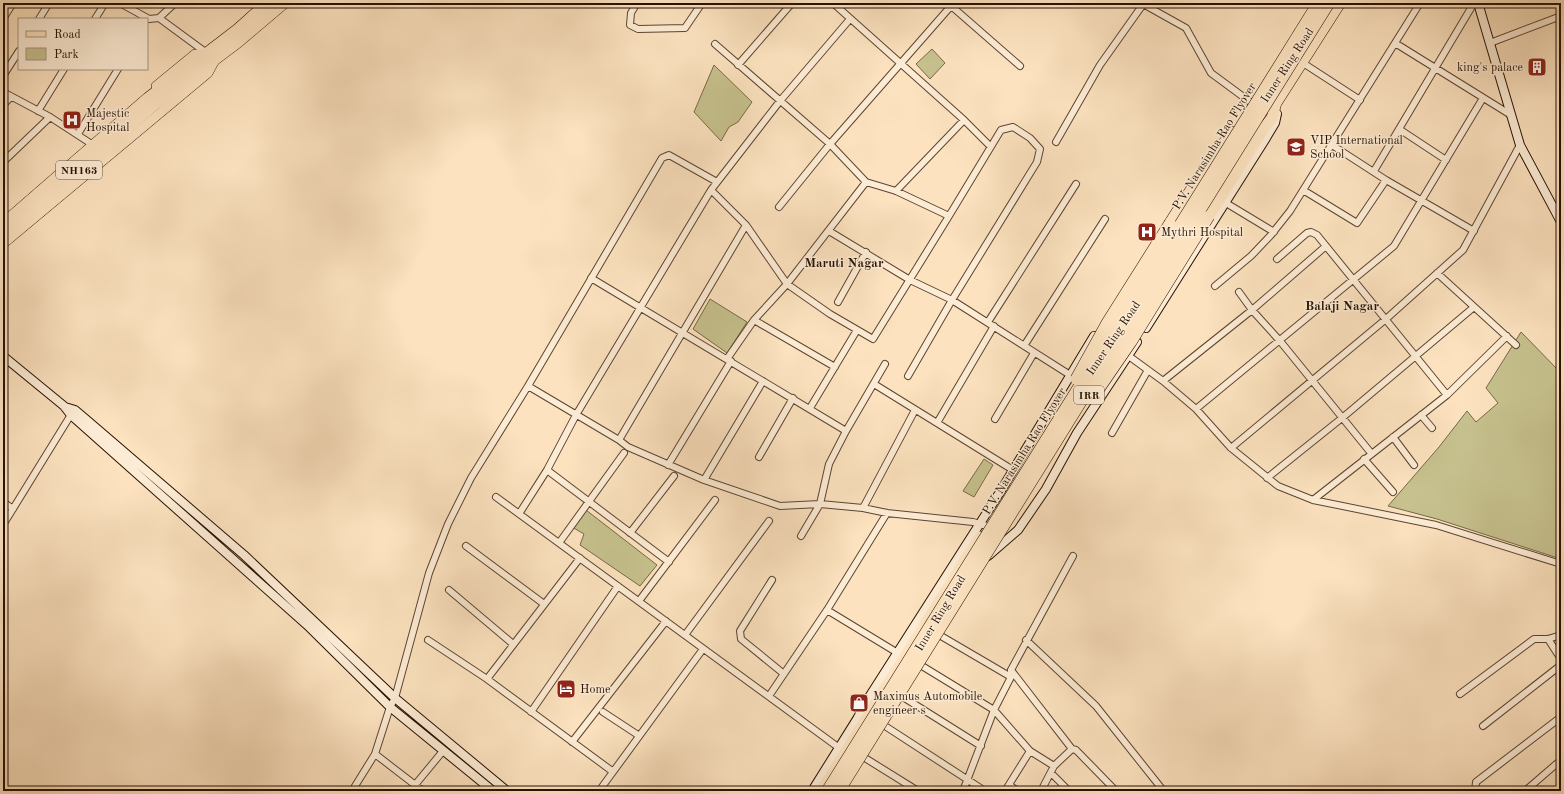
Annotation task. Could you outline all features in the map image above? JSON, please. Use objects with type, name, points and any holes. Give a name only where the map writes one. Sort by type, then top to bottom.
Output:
[{"type":"highway","name":"NH163","points":[[3,224],[151,101],[284,3]]},
{"type":"highway","name":"P.V. Narasimha Rao Flyover","points":[[844,791],[1018,496],[1318,3]]},
{"type":"highway","name":"P.V. Narasimha Rao Flyover","points":[[828,791],[1018,496],[1329,3]]},
{"type":"highway","name":"NH163","points":[[211,57],[260,5]]},
{"type":"highway","name":"NH163","points":[[3,235],[151,101]]},
{"type":"highway","points":[[1018,496],[1131,342],[1263,129],[1272,118],[1277,103]]},
{"type":"highway","points":[[1018,496],[1103,329],[1210,160],[1240,125]]},
{"type":"main road","name":"Inner Ring Road","points":[[820,791],[841,749],[901,655],[913,642],[964,560],[983,525],[1022,476],[1140,281],[1253,104],[1312,3]]},
{"type":"main road","name":"Inner Ring Road","points":[[844,791],[1068,427],[1120,350],[1341,3]]},
{"type":"main road","points":[[3,217],[195,54],[211,57],[208,73],[3,244]]},
{"type":"main road","points":[[913,642],[930,652]]},
{"type":"street","points":[[40,18],[49,3]]},
{"type":"street","points":[[96,18],[105,3]]},
{"type":"street","points":[[121,3],[145,18]]},
{"type":"street","points":[[148,20],[159,18],[175,3]]},
{"type":"street","points":[[637,3],[631,12],[630,25],[638,29],[686,28],[702,3]]},
{"type":"street","points":[[738,65],[792,3]]},
{"type":"street","points":[[833,3],[964,120],[990,146]]},
{"type":"street","points":[[1056,142],[1100,65],[1144,3],[1186,28],[1211,73],[1253,104]]},
{"type":"street","points":[[1215,286],[1251,256],[1274,232],[1290,211],[1420,3]]},
{"type":"street","points":[[1374,171],[1474,3]]},
{"type":"street","points":[[1478,3],[1520,145],[1561,222]]},
{"type":"street","points":[[3,19],[11,4]]},
{"type":"street","points":[[779,207],[830,144],[901,64],[950,4],[1020,66]]},
{"type":"street","points":[[1490,43],[1561,16]]},
{"type":"street","points":[[159,18],[211,57]]},
{"type":"street","points":[[519,514],[547,470],[576,415],[642,308],[711,190],[780,101],[850,19]]},
{"type":"street","points":[[1395,43],[1511,115]]},
{"type":"street","points":[[715,44],[830,144],[866,182],[896,191],[949,216]]},
{"type":"street","points":[[3,76],[18,52]]},
{"type":"street","points":[[1303,63],[1360,100]]},
{"type":"street","points":[[38,111],[63,70]]},
{"type":"street","points":[[78,134],[117,70]]},
{"type":"street","points":[[3,92],[50,117],[90,143]]},
{"type":"street","points":[[3,105],[11,97]]},
{"type":"street","points":[[1196,409],[1394,246],[1483,98]]},
{"type":"street","points":[[988,556],[1018,530],[1046,489],[1077,433],[1226,203],[1275,123],[1279,109],[1277,103]]},
{"type":"street","points":[[3,162],[50,117]]},
{"type":"street","points":[[896,191],[964,120]]},
{"type":"street","points":[[711,190],[746,225],[787,284],[873,339],[1000,130],[1013,126],[1030,138],[1040,149],[1037,162],[952,300],[908,376]]},
{"type":"street","points":[[1399,129],[1446,160]]},
{"type":"street","points":[[1332,145],[1386,180],[1474,230]]},
{"type":"street","points":[[1231,448],[1386,319],[1463,250],[1520,145]]},
{"type":"street","points":[[352,791],[375,754],[390,708],[395,698],[429,573],[448,524],[471,478],[528,386],[662,158],[669,155],[717,182]]},
{"type":"street","points":[[1303,190],[1357,223],[1386,180]]},
{"type":"street","points":[[668,465],[754,320],[787,284],[866,182]]},
{"type":"street","points":[[988,322],[1076,184]]},
{"type":"street","points":[[1226,203],[1274,232]]},
{"type":"street","points":[[1024,346],[1105,218]]},
{"type":"street","points":[[619,440],[746,225]]},
{"type":"street","points":[[829,231],[910,280],[952,300],[1070,375]]},
{"type":"street","points":[[1277,259],[1307,233],[1311,232],[1317,235],[1447,395]]},
{"type":"street","points":[[1163,382],[1252,310],[1326,246]]},
{"type":"street","points":[[838,302],[866,252]]},
{"type":"street","points":[[1438,273],[1516,345]]},
{"type":"street","points":[[591,278],[810,408],[846,431]]},
{"type":"street","points":[[827,610],[901,655],[983,525],[1013,470],[1116,300],[1140,281]]},
{"type":"street","points":[[1239,292],[1252,310],[1280,341],[1371,453]]},
{"type":"street","points":[[1267,478],[1416,357],[1474,307]]},
{"type":"street","points":[[754,320],[835,367]]},
{"type":"street","points":[[937,423],[994,326]]},
{"type":"street","points":[[810,408],[857,330]]},
{"type":"street","points":[[1313,500],[1371,453],[1447,395],[1507,336]]},
{"type":"street","points":[[1120,350],[1148,370],[1196,409],[1231,448],[1278,486],[1313,500],[1436,525],[1561,564]]},
{"type":"street","points":[[995,419],[1034,353]]},
{"type":"street","points":[[3,356],[244,555],[395,698],[507,791]]},
{"type":"street","points":[[801,536],[820,504],[828,464],[885,364]]},
{"type":"street","points":[[1112,433],[1148,370]]},
{"type":"street","points":[[704,480],[763,381]]},
{"type":"street","points":[[874,384],[1013,470]]},
{"type":"street","points":[[528,386],[619,440],[628,447],[704,480],[780,506],[820,504],[863,508],[983,525]]},
{"type":"street","points":[[759,457],[793,398]]},
{"type":"street","points":[[863,508],[915,410]]},
{"type":"street","points":[[3,525],[73,413]]},
{"type":"street","points":[[73,413],[307,625],[390,708],[493,791]]},
{"type":"street","points":[[1421,415],[1432,428]]},
{"type":"street","points":[[1068,427],[1077,433]]},
{"type":"street","points":[[1393,436],[1414,465]]},
{"type":"street","points":[[559,543],[624,453]]},
{"type":"street","points":[[1364,459],[1393,492]]},
{"type":"street","points":[[547,470],[669,562]]},
{"type":"street","points":[[630,533],[674,476]]},
{"type":"street","points":[[496,497],[841,749],[812,791]]},
{"type":"street","points":[[639,601],[715,500]]},
{"type":"street","points":[[3,502],[12,509]]},
{"type":"street","points":[[769,696],[827,610],[887,512]]},
{"type":"street","points":[[685,635],[769,521]]},
{"type":"street","points":[[466,546],[544,604]]},
{"type":"street","points":[[963,791],[994,710],[1026,640],[1073,556]]},
{"type":"street","points":[[487,679],[580,558]]},
{"type":"street","points":[[772,580],[740,631],[741,639],[784,674]]},
{"type":"street","points":[[531,712],[618,586]]},
{"type":"street","points":[[449,590],[513,644]]},
{"type":"street","points":[[572,742],[666,621]]},
{"type":"street","points":[[1460,694],[1534,639],[1548,639],[1561,635]]},
{"type":"street","points":[[940,636],[1011,674],[1072,749],[1076,750],[1116,791]]},
{"type":"street","points":[[1548,639],[1561,659]]},
{"type":"street","points":[[428,640],[487,679],[612,771]]},
{"type":"street","points":[[1026,640],[1096,706],[1162,789]]},
{"type":"street","points":[[600,791],[612,771],[638,735],[657,712],[703,649]]},
{"type":"street","points":[[1483,726],[1561,665]]},
{"type":"street","points":[[922,666],[994,710],[1030,752],[1054,766]]},
{"type":"street","points":[[903,697],[981,746]]},
{"type":"street","points":[[603,712],[638,735]]},
{"type":"street","points":[[1475,791],[1476,782],[1561,716]]},
{"type":"street","points":[[885,726],[985,791]]},
{"type":"street","points":[[1041,791],[1054,766],[1072,749]]},
{"type":"street","points":[[410,791],[443,751]]},
{"type":"street","points":[[1005,791],[1030,752]]},
{"type":"street","points":[[375,754],[423,791]]},
{"type":"street","points":[[865,758],[918,791]]},
{"type":"street","points":[[1525,791],[1561,760]]},
{"type":"street","points":[[1051,773],[1069,791]]},
{"type":"street","points":[[1009,785],[1018,791]]},
{"type":"street","points":[[3,789],[10,791]]},
{"type":"green space","points":[[932,49],[945,63],[930,79],[916,64]]},
{"type":"green space","points":[[714,65],[752,102],[738,122],[729,127],[721,141],[694,112]]},
{"type":"green space","points":[[710,299],[747,322],[727,353],[693,329]]},
{"type":"green space","points":[[1521,332],[1561,373],[1561,559],[1437,519],[1388,506],[1439,447],[1467,411],[1476,422],[1498,403],[1486,388]]},
{"type":"green space","points":[[984,459],[993,465],[974,497],[963,491]]},
{"type":"green space","points":[[586,510],[657,565],[640,586],[580,545],[584,534],[572,527]]},
{"type":"place","name":"king's palace","points":[[1537,67]]},
{"type":"place","name":"Majestic Hospital","points":[[72,120]]},
{"type":"place","name":"VIP International School","points":[[1296,147]]},
{"type":"place","name":"Mythri Hospital","points":[[1147,232]]},
{"type":"place","name":"Home","points":[[566,689]]},
{"type":"place","name":"Maximus Automobile engineer s","points":[[859,703]]},
{"type":"district","name":"Maruti Nagar","points":[[844,262]]},
{"type":"district","name":"Balaji Nagar","points":[[1342,305]]}]
